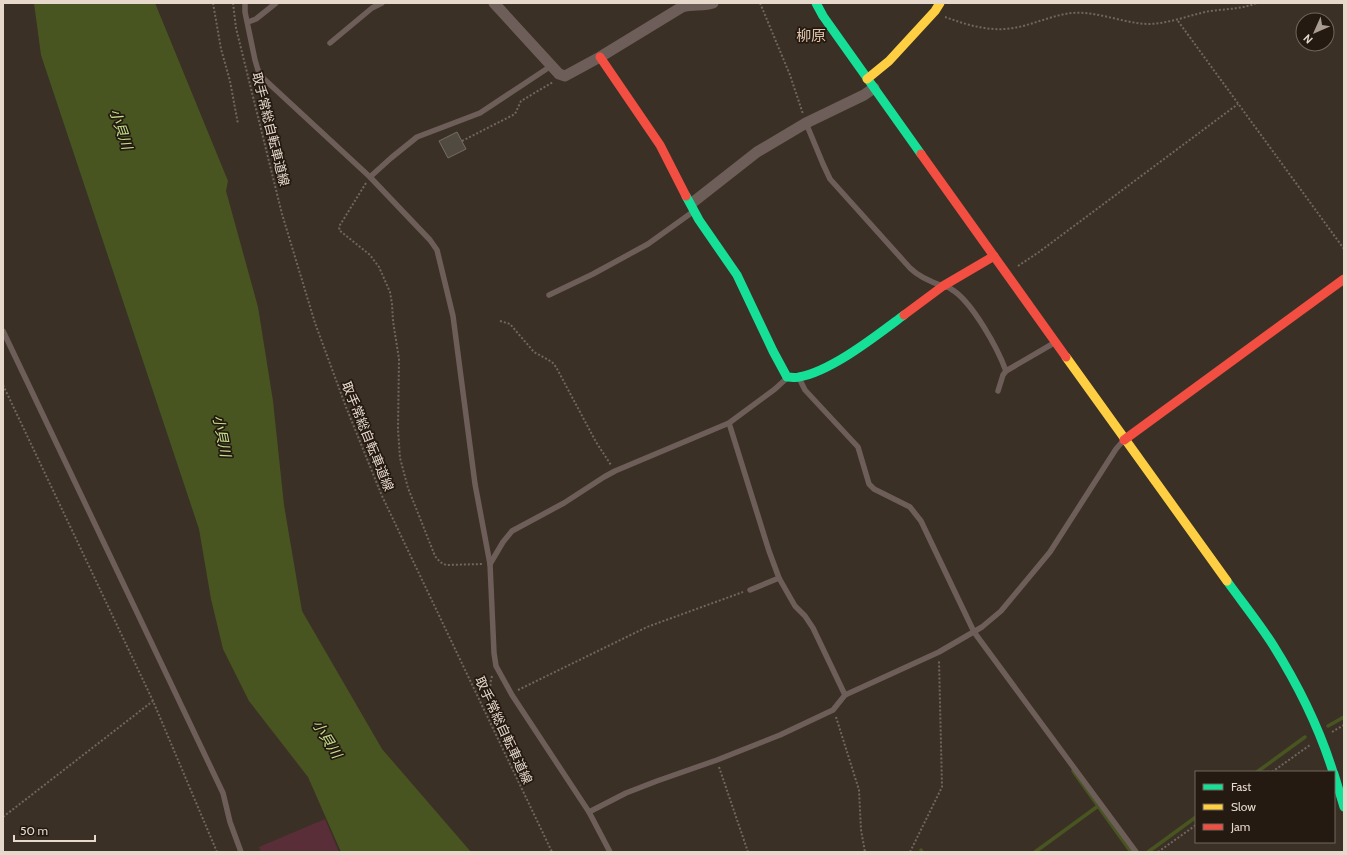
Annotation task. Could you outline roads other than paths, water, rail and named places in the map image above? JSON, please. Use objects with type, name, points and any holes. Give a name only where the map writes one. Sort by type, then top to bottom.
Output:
[{"type":"street","points":[[494,3],[551,66],[559,74],[565,76],[600,57],[682,7],[690,4],[706,6],[713,3]]},
{"type":"street","points":[[816,3],[823,16],[867,79],[1276,651],[1298,690],[1321,738],[1333,771]]},
{"type":"street","points":[[867,79],[889,61],[935,11],[940,3]]},
{"type":"street","points":[[600,57],[660,145],[709,235],[737,275],[787,378],[799,377],[818,371],[844,357],[943,286],[994,256]]},
{"type":"street","points":[[693,207],[757,152],[806,123],[864,95],[874,88]]},
{"type":"street","points":[[1124,440],[1344,279]]},
{"type":"street","points":[[1335,776],[1344,807]]},
{"type":"lane","points":[[245,3],[258,70],[263,78],[370,177],[430,240],[437,250],[453,316],[475,484],[490,564],[496,666],[512,695],[589,812],[610,852]]},
{"type":"lane","points":[[248,22],[256,19],[276,3]]},
{"type":"lane","points":[[330,43],[372,8],[382,3]]},
{"type":"lane","points":[[370,177],[417,137],[480,113],[551,66]]},
{"type":"lane","points":[[806,123],[830,179],[838,189],[910,268],[926,279],[955,291],[972,310],[994,344],[1006,371]]},
{"type":"lane","points":[[549,295],[593,274],[648,244],[693,207]]},
{"type":"lane","points":[[3,331],[223,793],[230,822],[242,852]]},
{"type":"lane","points":[[998,391],[1006,371],[1056,342]]},
{"type":"lane","points":[[799,377],[805,390],[858,446],[869,484],[874,489],[910,507],[921,521],[974,632],[1136,852]]},
{"type":"lane","points":[[490,564],[503,542],[512,531],[564,503],[615,471],[729,423],[775,389],[787,378]]},
{"type":"lane","points":[[729,423],[769,551],[779,578],[795,606],[805,616],[813,628],[845,695]]},
{"type":"lane","points":[[589,812],[626,793],[780,735],[834,710],[845,695],[939,652],[974,632],[1001,611],[1050,552],[1116,449],[1124,440]]},
{"type":"lane","points":[[750,590],[779,578]]},
{"type":"water","name":"小貝川","points":[[34,3],[155,3],[228,181],[226,191],[258,307],[273,401],[284,505],[302,611],[382,749],[471,852],[341,852],[308,777],[249,701],[223,649],[211,599],[199,529],[41,55]]},
{"type":"waterway","points":[[1328,726],[1344,717]]},
{"type":"waterway","points":[[1258,771],[1305,737]]},
{"type":"waterway","points":[[1073,771],[1131,852]]},
{"type":"waterway","points":[[1035,852],[1098,806]]},
{"type":"waterway","points":[[1148,852],[1195,818]]},
{"type":"district","name":"柳原","points":[[811,36]]}]
